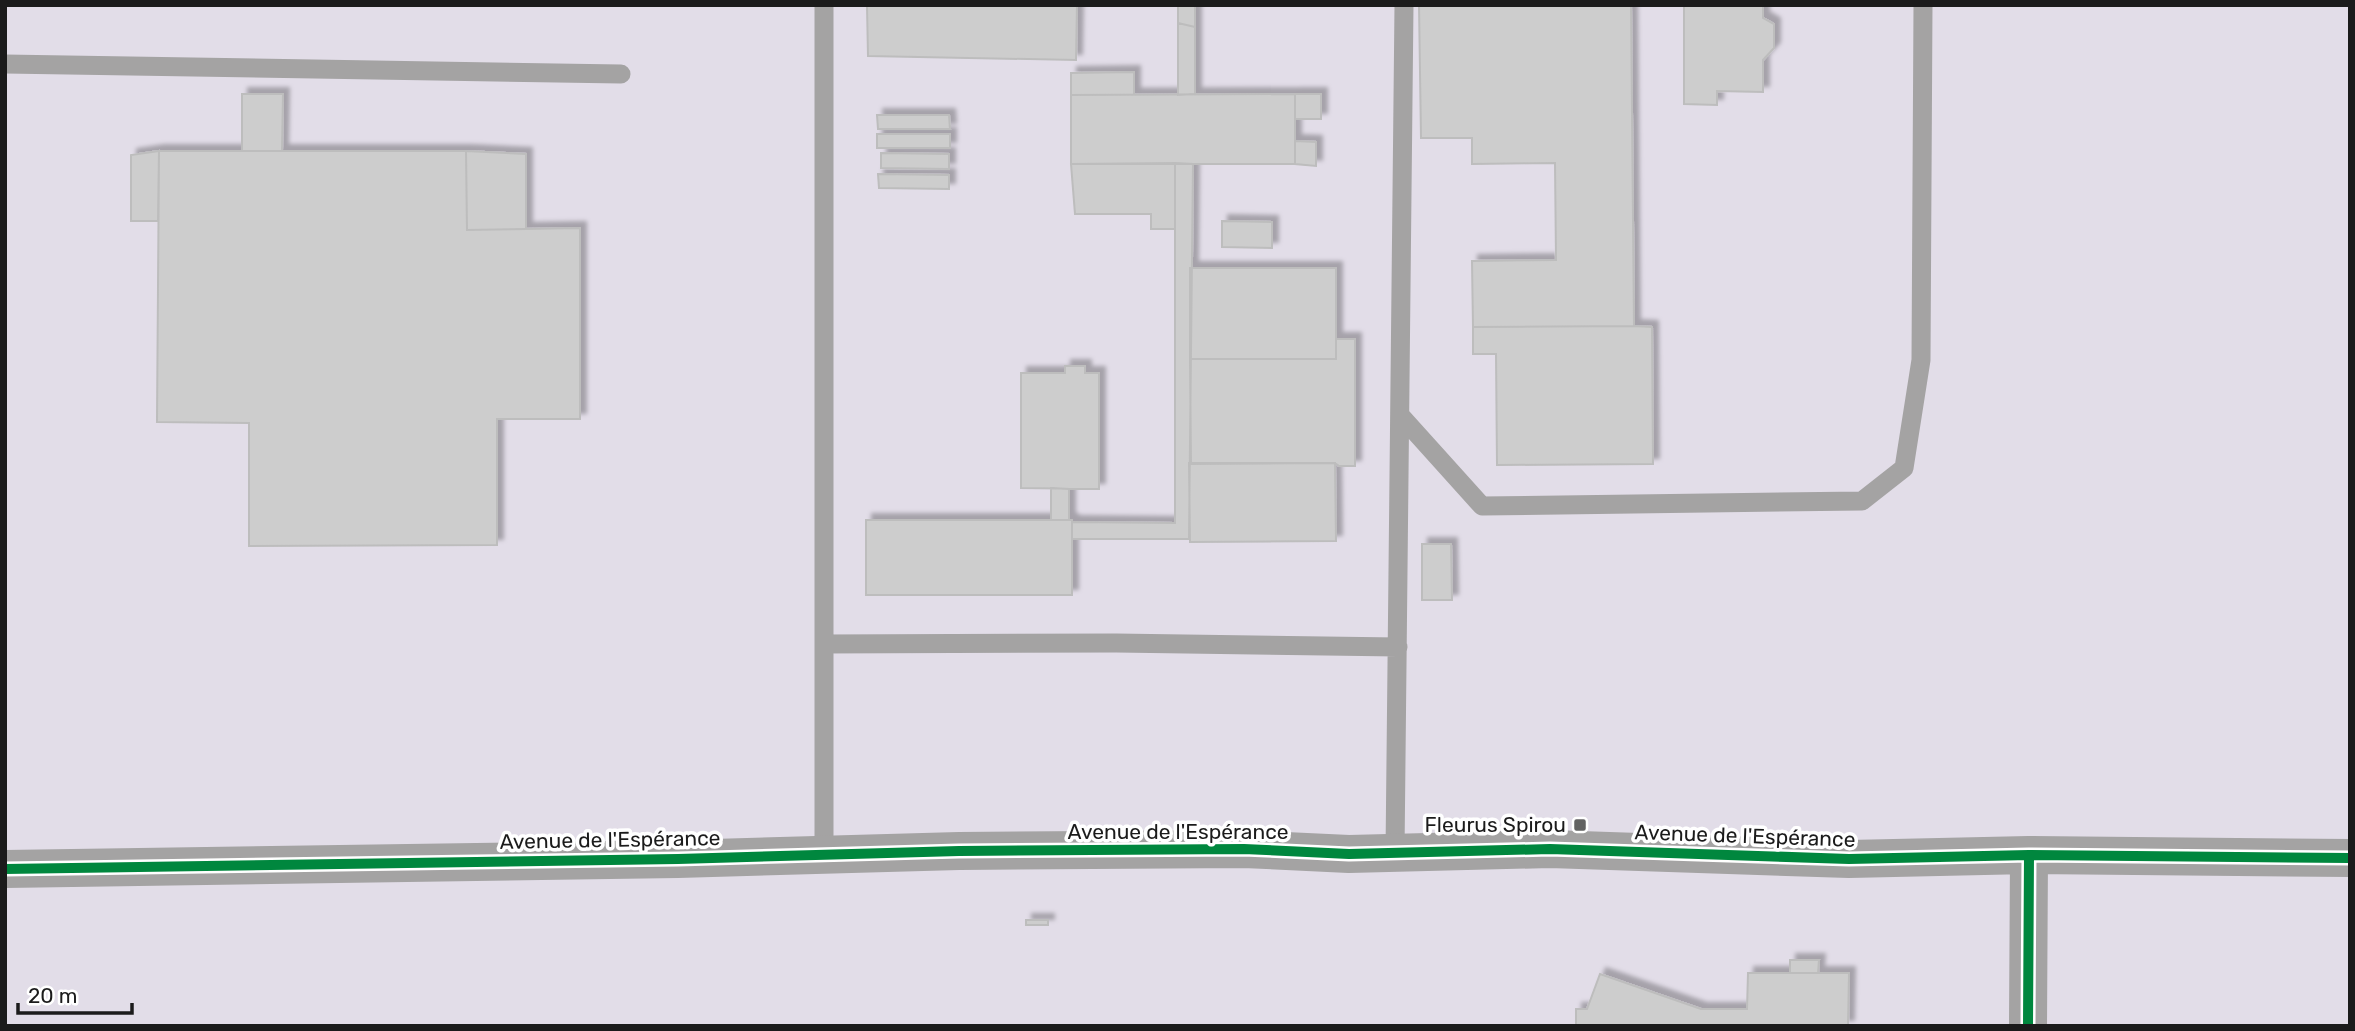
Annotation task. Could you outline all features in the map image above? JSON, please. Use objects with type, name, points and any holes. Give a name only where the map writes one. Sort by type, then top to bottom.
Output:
[{"type":"street","name":"Avenue de l'Espérance","points":[[5,869],[959,851],[1244,849],[1349,854],[1550,849],[1849,859],[2029,855],[2350,858]]},
{"type":"street","points":[[2028,1026],[2029,855]]},
{"type":"lane","points":[[824,5],[824,855]]},
{"type":"lane","points":[[1395,853],[1404,5]]},
{"type":"lane","points":[[1400,415],[1482,506],[1863,501],[1904,468],[1921,360],[1923,5]]},
{"type":"lane","points":[[5,64],[621,74]]},
{"type":"lane","points":[[824,644],[1116,643],[1398,648]]},
{"type":"shaded area","points":[[5,5],[2350,5],[2350,1026],[5,1026]]},
{"type":"building","points":[[867,5],[1077,5],[1076,60],[868,56]]},
{"type":"building","points":[[1178,5],[1195,5],[1195,27],[1178,23]]},
{"type":"building","points":[[1419,5],[1631,5],[1634,326],[1473,327],[1472,261],[1556,260],[1555,163],[1472,164],[1472,138],[1421,138]]},
{"type":"building","points":[[1684,5],[1763,5],[1763,18],[1774,24],[1774,48],[1763,60],[1763,92],[1717,91],[1717,105],[1684,104]]},
{"type":"building","points":[[1178,23],[1195,27],[1195,94],[1178,95]]},
{"type":"building","points":[[1134,72],[1134,95],[1071,95],[1071,73]]},
{"type":"building","points":[[242,94],[283,94],[282,151],[242,151]]},
{"type":"building","points":[[1295,94],[1321,94],[1321,119],[1295,119]]},
{"type":"building","points":[[1295,94],[1295,164],[1071,164],[1071,95]]},
{"type":"building","points":[[877,115],[949,115],[950,129],[878,129]]},
{"type":"building","points":[[877,134],[950,134],[950,148],[877,148]]},
{"type":"building","points":[[1295,141],[1316,142],[1316,166],[1295,164]]},
{"type":"building","points":[[159,151],[158,221],[131,221],[131,155]]},
{"type":"building","points":[[159,151],[466,151],[467,230],[580,228],[580,419],[497,419],[497,545],[249,546],[249,423],[157,422]]},
{"type":"building","points":[[466,151],[526,154],[526,229],[467,230]]},
{"type":"building","points":[[881,153],[949,154],[949,169],[881,168]]},
{"type":"building","points":[[1175,163],[1193,164],[1189,539],[1072,539],[1072,522],[1175,523]]},
{"type":"building","points":[[1175,163],[1175,229],[1151,229],[1151,214],[1075,214],[1071,164]]},
{"type":"building","points":[[878,174],[949,175],[949,189],[879,188]]},
{"type":"building","points":[[1222,221],[1272,222],[1272,248],[1222,247]]},
{"type":"building","points":[[1190,268],[1336,268],[1336,359],[1190,359]]},
{"type":"building","points":[[1473,327],[1652,327],[1653,464],[1497,465],[1496,354],[1473,354]]},
{"type":"building","points":[[1336,339],[1355,339],[1355,466],[1339,466],[1335,463],[1191,464],[1190,359],[1336,359]]},
{"type":"building","points":[[1065,366],[1085,366],[1085,373],[1099,373],[1099,489],[1021,488],[1021,373],[1065,373]]},
{"type":"building","points":[[1189,463],[1335,463],[1336,541],[1190,542]]},
{"type":"building","points":[[1051,488],[1069,489],[1069,520],[1051,520]]},
{"type":"building","points":[[866,520],[1072,520],[1072,595],[866,595]]},
{"type":"building","points":[[1422,544],[1451,544],[1452,600],[1422,600]]},
{"type":"building","points":[[1026,920],[1048,920],[1048,925],[1026,925]]},
{"type":"building","points":[[1790,960],[1819,960],[1818,973],[1790,973]]},
{"type":"building","points":[[1748,973],[1849,973],[1848,1026],[1576,1026],[1576,1009],[1587,1009],[1600,974],[1701,1009],[1747,1009]]},
{"type":"cycle path","points":[[5,869],[678,859],[959,851],[1244,849],[1349,854],[1550,849],[1849,859],[2029,855],[2350,858]]},
{"type":"cycle path","points":[[2028,1026],[2029,855]]},
{"type":"place","name":"Fleurus Spirou","points":[[1580,825]]}]
